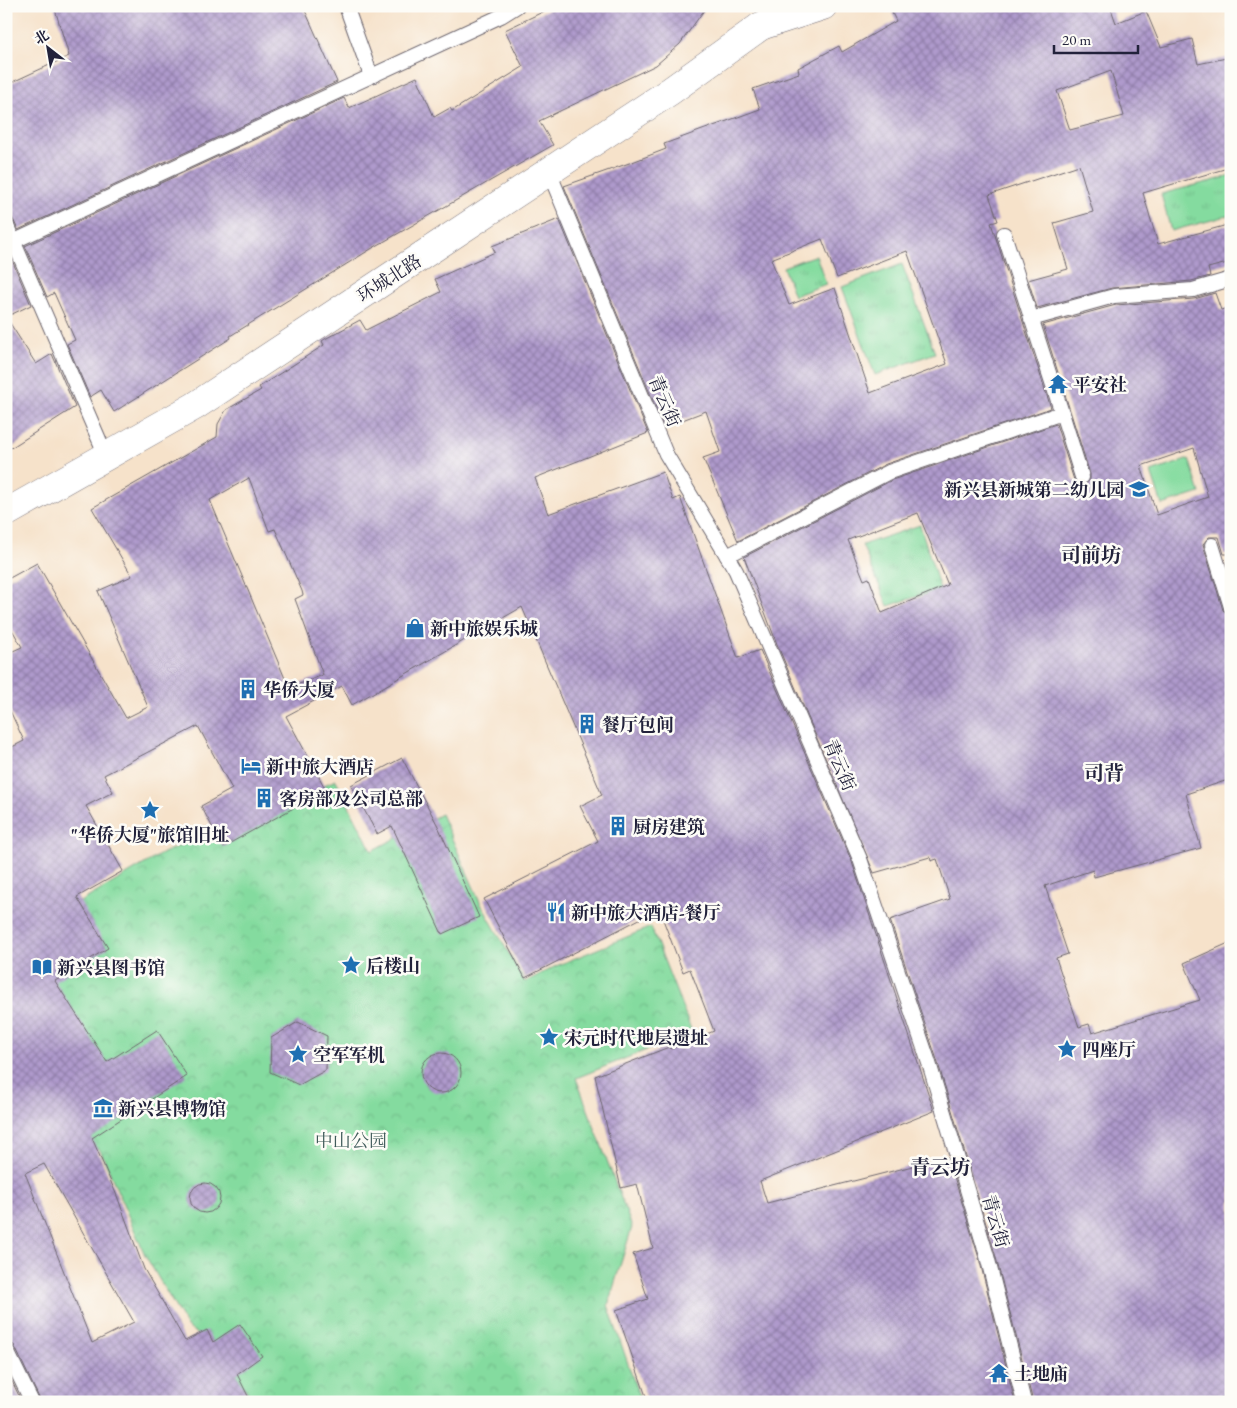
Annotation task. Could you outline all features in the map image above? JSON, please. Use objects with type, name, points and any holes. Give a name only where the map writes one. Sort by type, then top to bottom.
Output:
[{"type":"street","name":"环城北路","points":[[6,513],[195,406],[669,92],[764,13],[815,8]]},
{"type":"lane","points":[[346,6],[371,76]]},
{"type":"lane","points":[[10,243],[371,76],[517,6]]},
{"type":"lane","name":"青云街","points":[[549,172],[666,454],[736,571],[860,859],[930,1063],[987,1256],[1024,1402]]},
{"type":"lane","points":[[6,224],[10,243],[106,458]]},
{"type":"lane","points":[[1004,234],[1082,477]]},
{"type":"lane","points":[[1032,319],[1114,296],[1193,290],[1231,279]]},
{"type":"lane","points":[[727,556],[888,472],[1062,413]]},
{"type":"lane","points":[[1212,545],[1231,607]]},
{"type":"lane","points":[[6,1349],[32,1402]]},
{"type":"green space","points":[[1231,176],[1231,215],[1171,231],[1161,194]]},
{"type":"green space","points":[[816,255],[826,284],[794,296],[783,267]]},
{"type":"green space","points":[[902,264],[935,353],[875,375],[842,287]]},
{"type":"green space","points":[[1189,459],[1200,493],[1162,505],[1151,472]]},
{"type":"green space","points":[[920,525],[940,589],[888,606],[862,545]]},
{"type":"green space","name":"中山公园","points":[[336,780],[372,851],[441,814],[481,904],[525,982],[556,966],[651,927],[692,1032],[576,1078],[632,1227],[608,1305],[641,1402],[255,1402],[207,1340],[187,1327],[145,1255],[100,1150],[77,1136],[6,946],[163,853]]},
{"type":"building","points":[[54,6],[303,6],[337,82],[18,230],[12,217],[6,215],[6,85],[69,56]]},
{"type":"building","points":[[555,6],[707,6],[680,44],[656,65],[539,121],[553,145],[371,249],[230,336],[231,338],[114,412],[101,390],[90,397],[67,344],[75,340],[54,293],[47,297],[25,246],[344,98],[349,108],[417,77],[434,117],[450,108],[452,111],[523,67],[505,30]]},
{"type":"building","points":[[906,6],[1110,6],[1116,23],[1146,11],[1161,47],[1192,39],[1198,64],[1231,57],[1231,167],[1143,193],[1158,244],[1231,224],[1231,262],[1208,268],[1210,276],[1191,281],[1112,288],[1037,308],[1028,280],[1068,269],[1054,223],[1093,212],[1079,165],[989,195],[998,221],[991,223],[1051,408],[886,464],[738,541],[703,458],[720,452],[706,411],[664,427],[564,186],[666,149],[664,144],[760,109],[753,89],[799,73],[798,68],[839,46],[842,52],[896,21],[892,13]],"holes":[[[1111,71],[1124,116],[1070,130],[1057,91]],[[822,239],[837,278],[907,251],[947,364],[870,393],[835,288],[789,305],[771,259]]]},
{"type":"building","points":[[559,219],[648,433],[535,478],[548,514],[663,472],[673,500],[680,497],[738,658],[760,650],[852,862],[934,1111],[760,1181],[767,1203],[948,1157],[979,1258],[1015,1402],[648,1402],[616,1310],[648,1299],[633,1254],[653,1248],[637,1184],[621,1188],[595,1076],[714,1031],[690,969],[683,972],[659,909],[525,978],[484,899],[598,841],[580,806],[602,795],[522,607],[352,705],[342,686],[286,716],[326,790],[223,847],[201,806],[232,789],[198,726],[104,775],[113,792],[86,806],[123,871],[77,897],[108,948],[55,981],[107,1062],[157,1030],[187,1076],[92,1138],[117,1196],[144,1269],[185,1341],[207,1330],[213,1342],[240,1324],[262,1356],[237,1374],[251,1402],[41,1402],[14,1345],[6,1340],[6,750],[24,741],[6,702],[6,654],[22,647],[6,619],[6,580],[37,563],[126,718],[148,707],[98,591],[132,576],[92,508],[217,437],[218,424],[226,410],[261,390],[259,387],[324,345],[322,341],[325,339],[360,320],[366,330],[441,292],[435,279],[495,252],[492,246]],"holes":[[[249,478],[269,531],[275,529],[302,591],[303,595],[295,599],[323,675],[289,688],[210,500]],[[44,1164],[134,1322],[92,1343],[25,1173]]]},
{"type":"building","points":[[9,253],[31,305],[6,317],[6,254]]},
{"type":"building","points":[[1215,293],[1221,310],[1231,307],[1231,554],[1224,554],[1219,537],[1209,537],[1203,544],[1223,610],[1231,616],[1231,779],[1186,794],[1201,848],[1094,877],[1093,870],[1045,886],[1068,954],[1056,958],[1079,1027],[1089,1024],[1092,1033],[1200,1000],[1184,963],[1231,942],[1231,1395],[1208,1402],[1033,1402],[995,1254],[937,1060],[890,920],[950,899],[937,859],[931,861],[930,857],[874,873],[777,644],[744,557],[892,480],[1056,424],[1074,480],[1080,485],[1085,485],[1090,479],[1090,474],[1043,325],[1116,305],[1194,299]],"holes":[[[1194,448],[1208,497],[1157,515],[1141,466]],[[918,513],[948,585],[882,613],[869,578],[864,580],[848,540]]]},
{"type":"building","points":[[6,317],[36,364],[52,354],[75,407],[6,451]]},
{"type":"building","points":[[402,758],[438,826],[479,917],[442,934],[392,826],[377,834],[351,785]]},
{"type":"building","points":[[298,1022],[327,1036],[326,1070],[299,1085],[270,1072],[271,1038]]},
{"type":"building","points":[[445,1053],[452,1056],[458,1062],[461,1073],[460,1081],[452,1090],[445,1093],[437,1093],[430,1090],[422,1081],[421,1069],[424,1062],[433,1054]]},
{"type":"building","points":[[205,1183],[216,1187],[220,1198],[216,1209],[205,1213],[194,1209],[190,1198],[194,1187]]},
{"type":"building","points":[[6,1369],[22,1402],[6,1402]]},
{"type":"place","name":"平安社","points":[[1058,384]]},
{"type":"place","name":"新兴县新城第二幼儿园","points":[[1139,489]]},
{"type":"place","name":"新中旅娱乐城","points":[[415,628]]},
{"type":"place","name":"华侨大厦","points":[[248,689]]},
{"type":"place","name":"餐厅包间","points":[[587,724]]},
{"type":"place","name":"新中旅大酒店","points":[[251,766]]},
{"type":"place","name":"客房部及公司总部","points":[[264,798]]},
{"type":"place","name":"\"华侨大厦\"旅馆旧址","points":[[150,810]]},
{"type":"place","name":"厨房建筑","points":[[618,826]]},
{"type":"place","name":"新中旅大酒店-餐厅","points":[[556,912]]},
{"type":"place","name":"后楼山","points":[[351,965]]},
{"type":"place","name":"新兴县图书馆","points":[[42,967]]},
{"type":"place","name":"宋元时代地层遗址","points":[[549,1037]]},
{"type":"place","name":"四座厅","points":[[1067,1049]]},
{"type":"place","name":"空军军机","points":[[298,1054]]},
{"type":"place","name":"新兴县博物馆","points":[[103,1108]]},
{"type":"place","name":"土地庙","points":[[999,1373]]},
{"type":"district","name":"司前坊","points":[[1091,555]]},
{"type":"district","name":"司背","points":[[1104,773]]},
{"type":"district","name":"青云坊","points":[[940,1167]]}]
